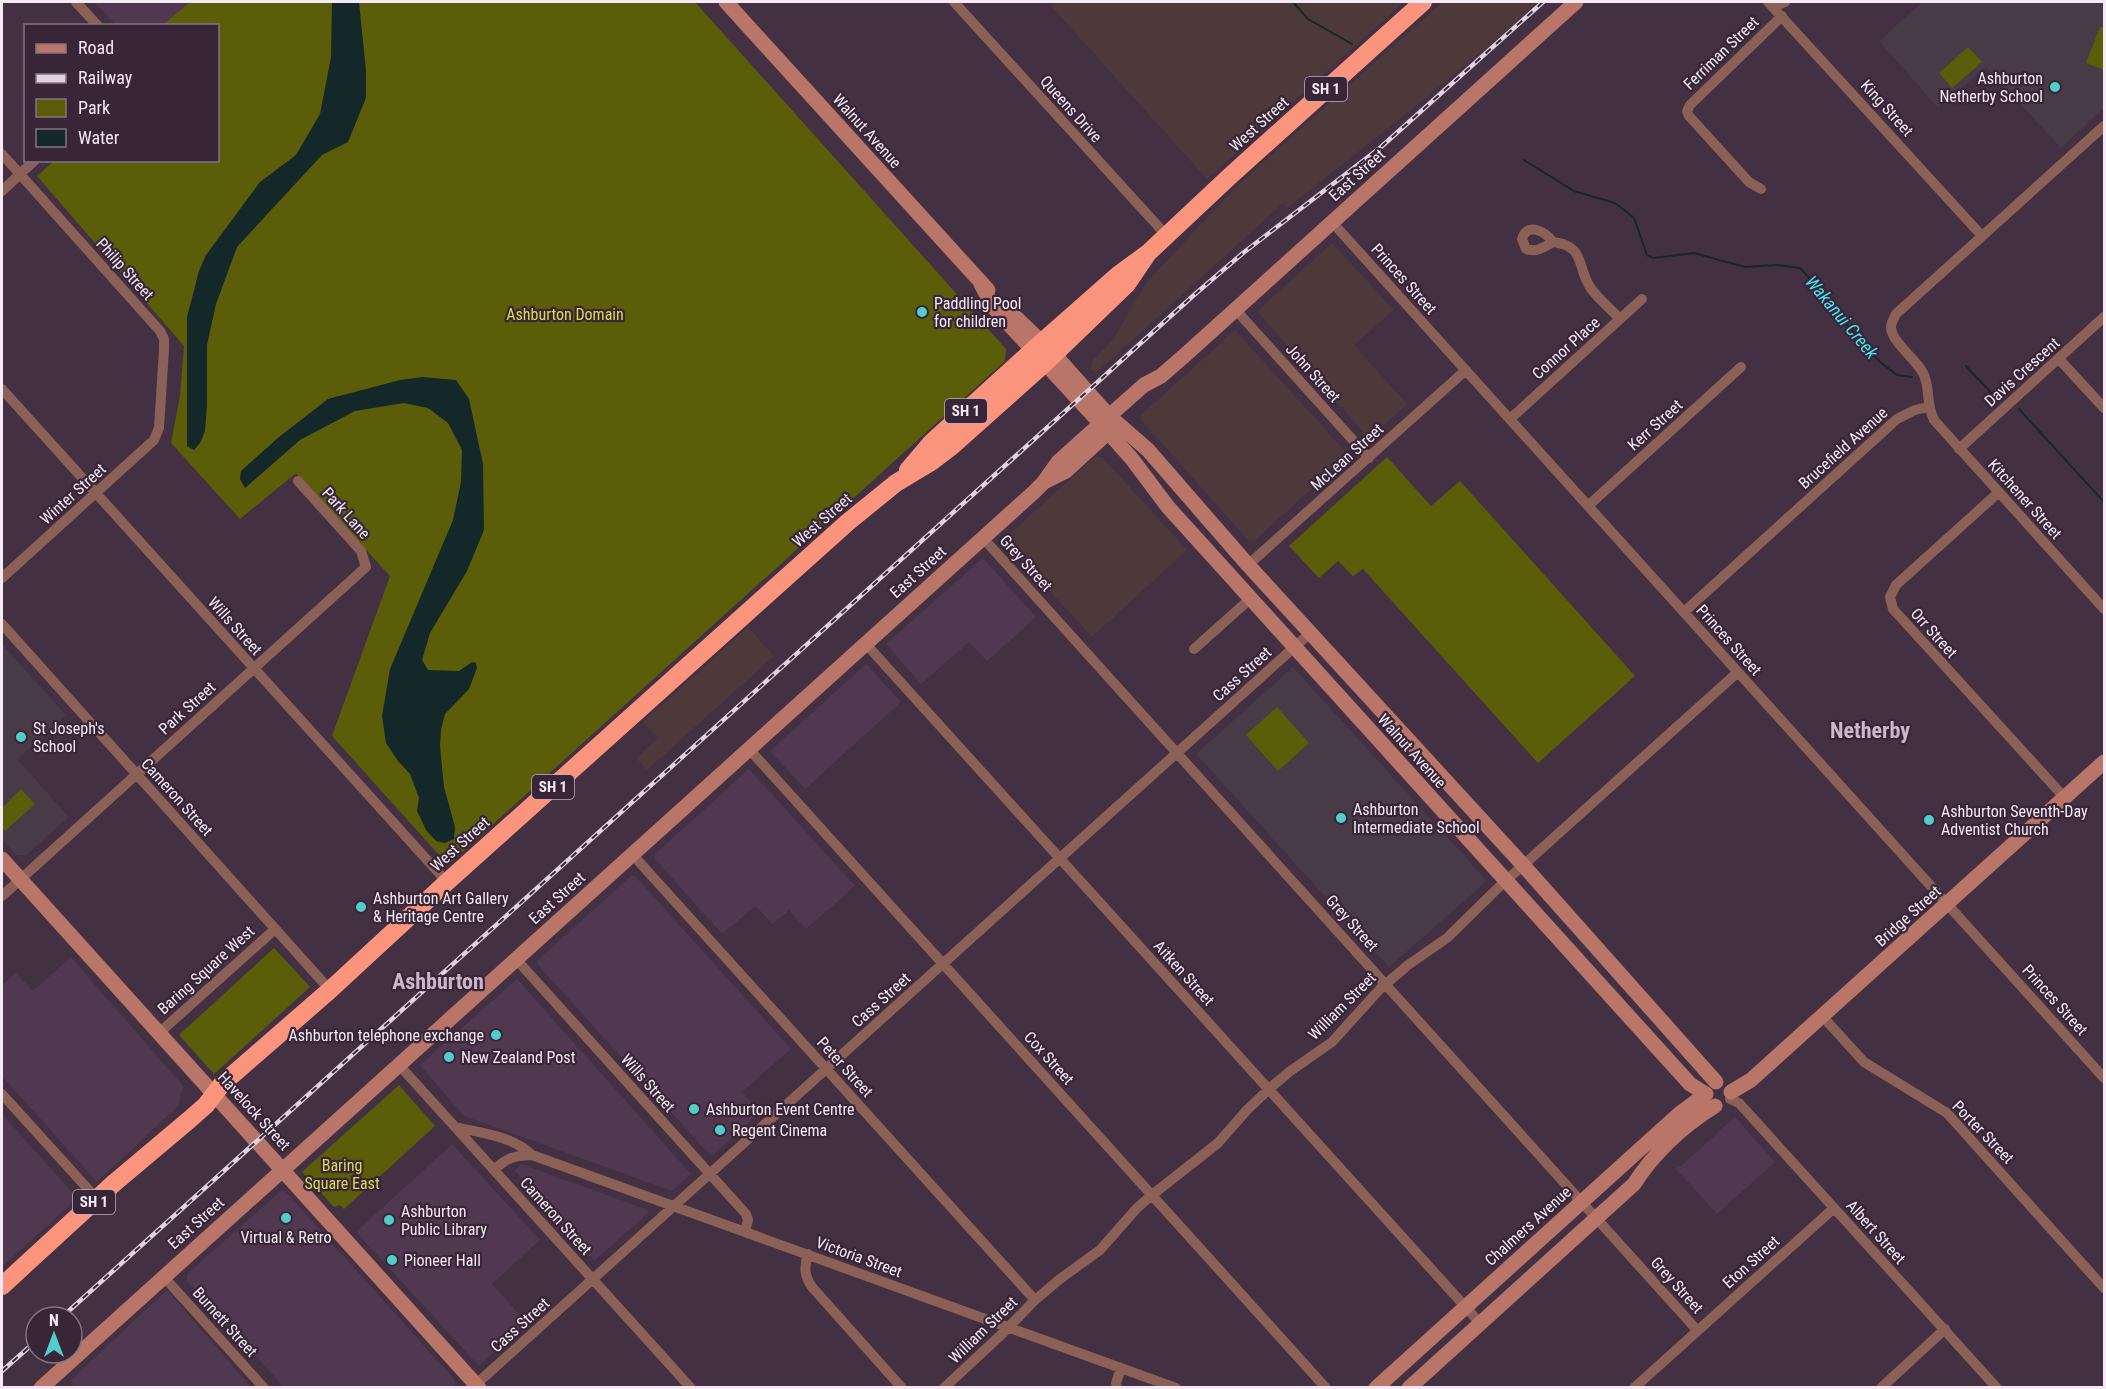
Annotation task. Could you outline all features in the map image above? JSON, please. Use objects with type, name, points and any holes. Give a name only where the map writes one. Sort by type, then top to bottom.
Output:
[{"type":"highway","name":"West Street","points":[[2,1286],[97,1199],[189,1120],[222,1084],[330,990],[848,522],[896,483],[952,446],[1118,275],[1148,253],[1424,2]]},
{"type":"street","points":[[76,2],[96,24]]},
{"type":"street","name":"Walnut Avenue","points":[[726,2],[1109,424],[1168,507],[1293,648],[1690,1084],[1711,1100]]},
{"type":"street","name":"Queens Drive","points":[[954,2],[1167,236]]},
{"type":"street","name":"East Street","points":[[50,1385],[164,1277],[1043,483],[1066,471],[1109,424],[1150,391],[1161,376],[1576,2]]},
{"type":"street","points":[[1771,4],[1785,2]]},
{"type":"street","name":"King Street","points":[[1771,4],[1983,236]]},
{"type":"street","name":"Ferriman Street","points":[[1761,189],[1749,182],[1689,116],[1688,111],[1690,105],[1782,16]]},
{"type":"street","points":[[1928,406],[1925,376],[1891,330],[1896,314],[2104,126]]},
{"type":"street","name":"Philip Street","points":[[2,154],[160,331],[164,339],[164,349],[159,428]]},
{"type":"street","points":[[2,190],[33,162]]},
{"type":"street","name":"Princes Street","points":[[1332,222],[2104,1078]]},
{"type":"street","points":[[1553,242],[1568,245],[1579,255],[1590,286],[1620,319]]},
{"type":"street","name":"Connor Place","points":[[1510,419],[1642,299]]},
{"type":"street","name":"John Street","points":[[1235,309],[1369,458]]},
{"type":"street","name":"Davis Crescent","points":[[1959,449],[2104,317]]},
{"type":"street","points":[[2059,359],[2104,408]]},
{"type":"street","name":"Kerr Street","points":[[1588,506],[1741,367]]},
{"type":"street","name":"McLean Street","points":[[1248,566],[1466,370]]},
{"type":"street","name":"Wills Street","points":[[2,389],[447,882]]},
{"type":"street","name":"Kitchener Street","points":[[1928,406],[1934,420],[1959,449],[2104,609]]},
{"type":"street","name":"Brucefield Avenue","points":[[1684,612],[1897,418],[1928,406]]},
{"type":"street","name":"Walnut Avenue","points":[[1109,424],[1148,450],[1248,566],[1523,865],[1716,1082]]},
{"type":"street","name":"Winter Street","points":[[2,578],[154,440],[159,428]]},
{"type":"street","name":"Park Lane","points":[[298,481],[361,551],[366,567]]},
{"type":"street","points":[[1168,507],[1185,491]]},
{"type":"street","name":"Orr Street","points":[[1999,492],[1896,585],[1890,597],[1893,609],[2065,798]]},
{"type":"street","name":"Grey Street","points":[[983,538],[1697,1330]]},
{"type":"street","name":"Park Street","points":[[2,896],[366,567]]},
{"type":"street","points":[[1194,649],[1250,598]]},
{"type":"street","name":"Cameron Street","points":[[2,624],[330,990]]},
{"type":"street","name":"Cass Street","points":[[476,1386],[1310,633]]},
{"type":"street","name":"Aitken Street","points":[[866,644],[1480,1323]]},
{"type":"street","name":"William Street","points":[[944,1388],[1035,1300],[1100,1250],[1137,1208],[1218,1143],[1269,1089],[1332,1042],[1368,1000],[1408,965],[1448,938],[1506,880],[1738,672]]},
{"type":"street","name":"Cox Street","points":[[749,749],[1326,1388]]},
{"type":"street","name":"Bridge Street","points":[[1731,1096],[1824,1017],[2104,762]]},
{"type":"street","name":"Peter Street","points":[[632,854],[1035,1300]]},
{"type":"street","name":"Havelock Street","points":[[2,859],[476,1386]]},
{"type":"street","name":"Baring Square West","points":[[159,1033],[274,930]]},
{"type":"street","name":"Wills Street","points":[[516,959],[746,1214],[748,1220],[745,1231]]},
{"type":"street","name":"Porter Street","points":[[1824,1017],[1864,1062],[1947,1113],[2104,1288]]},
{"type":"street","name":"Cameron Street","points":[[399,1065],[691,1388]]},
{"type":"street","points":[[1409,1388],[1634,1184],[1653,1157],[1698,1117],[1711,1100],[1709,1086],[1716,1082],[1727,1084],[1731,1096],[1726,1105],[1711,1100]]},
{"type":"street","points":[[1679,1114],[1688,1098],[1690,1084]]},
{"type":"street","points":[[2,1094],[97,1199]]},
{"type":"street","name":"Albert Street","points":[[1731,1096],[1997,1388]]},
{"type":"street","name":"Chalmers Avenue","points":[[1376,1388],[1679,1114],[1711,1100]]},
{"type":"street","name":"Victoria Street","points":[[455,1127],[502,1139],[524,1147],[532,1155]]},
{"type":"street","points":[[494,1170],[506,1159],[502,1139]]},
{"type":"street","name":"Victoria Street","points":[[506,1159],[532,1155],[1176,1388]]},
{"type":"street","name":"Eton Street","points":[[1634,1388],[1834,1208]]},
{"type":"street","points":[[808,1254],[805,1264],[806,1274],[812,1287],[902,1388]]},
{"type":"street","name":"Burnett Street","points":[[164,1277],[264,1388]]},
{"type":"street","points":[[1881,1388],[1945,1329]]},
{"type":"street","points":[[1117,1388],[1116,1383],[1121,1368]]},
{"type":"shaded area","points":[[94,2],[190,2],[165,24],[115,24]]},
{"type":"shaded area","points":[[1057,2],[1404,2],[1207,179],[1051,6]]},
{"type":"shaded area","points":[[1443,2],[1538,2],[1490,45],[1287,208],[1282,204],[1096,373],[1090,368],[1093,364],[1091,362],[1113,340],[1146,283],[1239,184]]},
{"type":"shaded area","name":"Ashburton Netherby School","points":[[1922,2],[2104,2],[2104,108],[2061,148],[1986,67],[1938,108],[1879,41]]},
{"type":"shaded area","points":[[1332,243],[1394,310],[1354,345],[1407,404],[1369,439],[1257,311]]},
{"type":"shaded area","points":[[1235,330],[1347,453],[1345,459],[1255,540],[1249,541],[1142,421],[1141,415]]},
{"type":"shaded area","points":[[1095,457],[1102,457],[1187,550],[1092,637],[1003,540]]},
{"type":"shaded area","points":[[983,558],[1036,617],[987,661],[969,642],[921,684],[886,644]]},
{"type":"shaded area","points":[[748,627],[774,656],[647,770],[636,758],[658,738],[643,722]]},
{"type":"shaded area","name":"St Joseph's School","points":[[2,644],[66,715],[17,759],[69,817],[26,855],[16,855],[2,839]]},
{"type":"shaded area","points":[[866,664],[901,702],[805,789],[770,751]]},
{"type":"shaded area","name":"Ashburton Intermediate School","points":[[1293,667],[1487,881],[1389,967],[1196,754]]},
{"type":"shaded area","points":[[749,769],[855,886],[806,929],[789,910],[772,924],[756,906],[722,934],[655,859],[655,854]]},
{"type":"shaded area","points":[[631,876],[635,876],[791,1049],[742,1092],[760,1112],[713,1155],[710,1155],[538,965],[538,960]]},
{"type":"shaded area","points":[[71,957],[183,1086],[178,1106],[97,1182],[2,1076],[2,985],[15,973],[33,991]]},
{"type":"shaded area","points":[[517,979],[691,1174],[672,1191],[464,1116],[420,1065]]},
{"type":"shaded area","points":[[2,1114],[77,1198],[2,1267]]},
{"type":"shaded area","points":[[1735,1117],[1775,1162],[1717,1214],[1675,1168],[1681,1166]]},
{"type":"shaded area","points":[[452,1144],[540,1240],[492,1284],[527,1323],[479,1366],[356,1232]]},
{"type":"shaded area","points":[[521,1164],[648,1210],[648,1213],[594,1261],[515,1171]]},
{"type":"shaded area","points":[[281,1191],[285,1191],[454,1379],[455,1385],[452,1387],[284,1387],[187,1281],[187,1274]]},
{"type":"shaded area","points":[[167,1290],[251,1387],[74,1387],[70,1381]]},
{"type":"green space","name":"Ashburton Domain","points":[[190,2],[695,2],[1006,349],[1005,361],[448,865],[332,736],[390,576],[296,473],[240,519],[171,443],[180,396],[184,346],[37,176],[53,162],[219,162],[219,24],[164,24]]},
{"type":"green space","points":[[2100,27],[2104,28],[2104,70],[2086,63]]},
{"type":"green space","points":[[1968,47],[1982,62],[1952,88],[1939,73]]},
{"type":"green space","points":[[1387,457],[1431,506],[1460,481],[1635,676],[1538,763],[1363,569],[1353,576],[1338,561],[1319,578],[1289,546]]},
{"type":"green space","points":[[1277,707],[1309,743],[1278,771],[1246,735]]},
{"type":"green space","points":[[21,789],[35,804],[5,831],[2,827],[2,808]]},
{"type":"green space","points":[[274,948],[310,987],[214,1074],[179,1035]]},
{"type":"green space","name":"Baring Square East","points":[[399,1085],[435,1126],[344,1209],[340,1205],[334,1207],[302,1172]]},
{"type":"water","points":[[332,2],[359,2],[366,71],[366,98],[348,142],[322,155],[237,247],[216,304],[207,345],[205,431],[194,450],[187,446],[187,317],[199,271],[206,255],[260,182],[296,155],[320,114],[331,57]]},
{"type":"water","points":[[423,377],[456,380],[469,399],[483,464],[484,530],[467,571],[430,633],[422,660],[428,670],[459,671],[472,662],[476,663],[477,668],[469,689],[445,714],[441,729],[440,746],[444,787],[455,827],[454,839],[445,843],[436,841],[426,830],[417,811],[419,798],[410,774],[386,743],[382,716],[390,669],[453,520],[461,482],[462,450],[448,423],[428,408],[404,403],[355,411],[300,440],[245,488],[240,479],[241,471],[279,437],[328,399],[400,380]]},
{"type":"waterway","name":"Wakanui Creek","points":[[1293,2],[1308,19],[1352,44]]},
{"type":"waterway","name":"Wakanui Creek","points":[[1524,160],[1574,191],[1615,203],[1634,218],[1647,255],[1653,258],[1694,253],[1745,267],[1777,265],[1800,268],[1821,291],[1829,305],[1880,362],[1897,375],[1912,377]]},
{"type":"waterway","name":"Wakanui Creek","points":[[1966,366],[1997,399]]},
{"type":"waterway","name":"Wakanui Creek","points":[[2019,409],[2104,502]]},
{"type":"railway","points":[[75,1305],[1194,295],[1243,253],[1381,147],[1543,2]]},
{"type":"railway","points":[[2,1371],[24,1352]]},
{"type":"place","name":"Ashburton Netherby School","points":[[2055,87]]},
{"type":"place","name":"Paddling Pool for children","points":[[922,312]]},
{"type":"place","name":"St Joseph's School","points":[[21,737]]},
{"type":"place","name":"Ashburton Intermediate School","points":[[1341,818]]},
{"type":"place","name":"Ashburton Seventh-Day Adventist Church","points":[[1929,820]]},
{"type":"place","name":"Ashburton Art Gallery & Heritage Centre","points":[[361,907]]},
{"type":"place","name":"Ashburton telephone exchange","points":[[496,1035]]},
{"type":"place","name":"New Zealand Post","points":[[449,1057]]},
{"type":"place","name":"Ashburton Event Centre","points":[[694,1109]]},
{"type":"place","name":"Regent Cinema","points":[[720,1130]]},
{"type":"place","name":"Virtual & Retro","points":[[286,1218]]},
{"type":"place","name":"Ashburton Public Library","points":[[389,1220]]},
{"type":"place","name":"Pioneer Hall","points":[[392,1260]]},
{"type":"district","name":"Netherby","points":[[1870,730]]},
{"type":"district","name":"Ashburton","points":[[438,981]]}]
